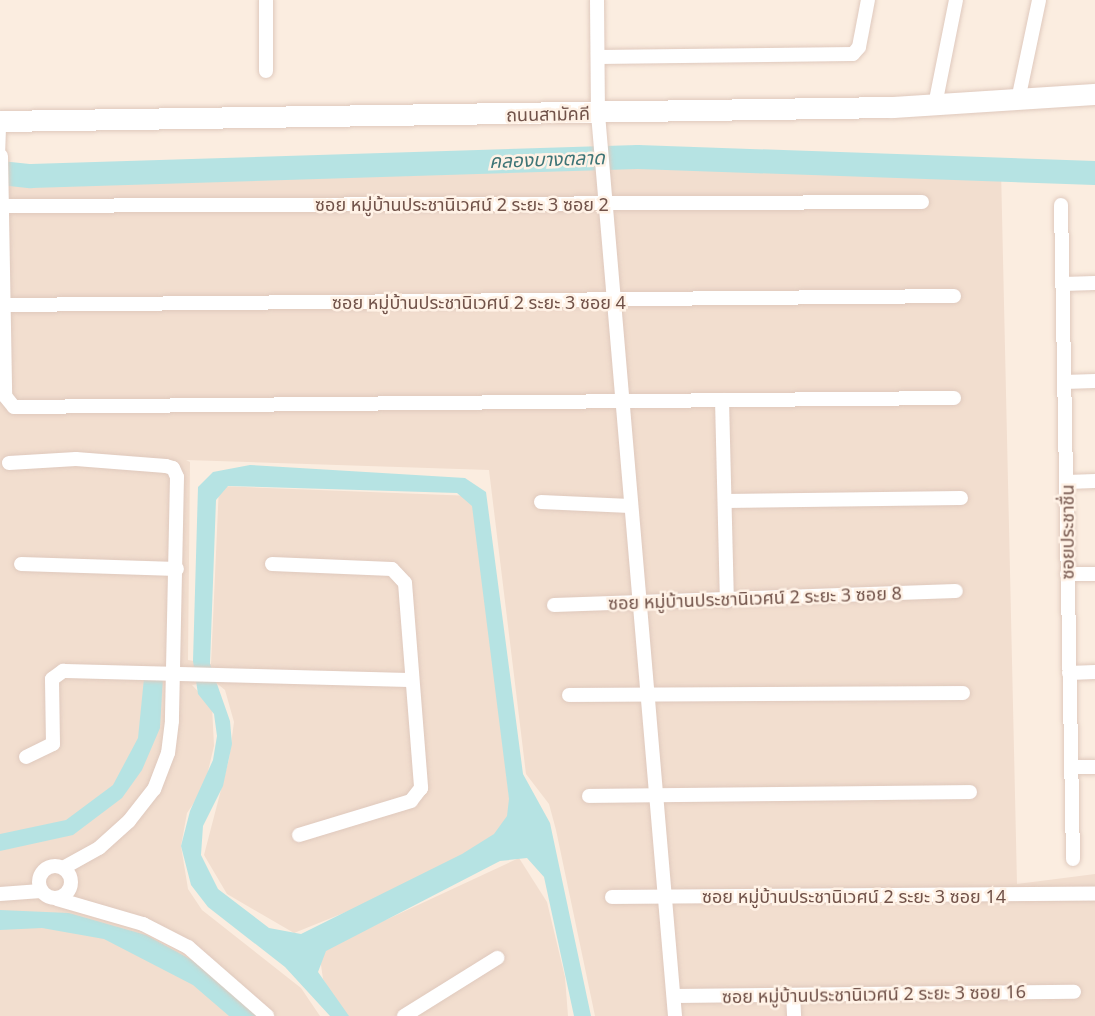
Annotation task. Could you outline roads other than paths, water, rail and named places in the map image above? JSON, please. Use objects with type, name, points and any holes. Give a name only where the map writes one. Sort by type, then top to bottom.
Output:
[{"type":"main road","name":"ถนนสามัคคี","points":[[1,121],[598,114],[935,105],[1095,94]]},
{"type":"street","points":[[266,0],[266,71]]},
{"type":"street","points":[[597,0],[598,114],[676,1016]]},
{"type":"street","points":[[598,57],[853,54],[859,47],[868,0]]},
{"type":"street","points":[[935,105],[956,0]]},
{"type":"street","points":[[1018,100],[1039,0]]},
{"type":"street","points":[[2,156],[5,396],[14,407],[622,404],[722,400],[954,398]]},
{"type":"street","name":"ซอย หมู่บ้านประชานิเวศน์ 2 ระยะ 3 ซอย 2","points":[[2,206],[922,202]]},
{"type":"street","name":"ซอยประชาชื่น","points":[[1061,205],[1073,859]]},
{"type":"street","points":[[1063,284],[1095,283]]},
{"type":"street","name":"ซอย หมู่บ้านประชานิเวศน์ 2 ระยะ 3 ซอย 4","points":[[4,305],[613,302],[954,296]]},
{"type":"street","points":[[1064,382],[1095,381]]},
{"type":"street","points":[[722,400],[727,601]]},
{"type":"street","points":[[9,463],[76,459],[173,468],[177,569],[168,753],[154,789],[115,835],[63,868]]},
{"type":"street","points":[[1067,482],[1095,481]]},
{"type":"street","points":[[725,501],[961,498]]},
{"type":"street","points":[[541,502],[630,506]]},
{"type":"street","points":[[22,564],[177,569]]},
{"type":"street","points":[[272,564],[398,571],[405,583],[421,781],[418,793],[411,801],[299,835]]},
{"type":"street","points":[[1067,574],[1095,574]]},
{"type":"street","name":"ซอย หมู่บ้านประชานิเวศน์ 2 ระยะ 3 ซอย 8","points":[[554,605],[956,591]]},
{"type":"street","points":[[26,757],[53,744],[54,675],[63,671],[411,680]]},
{"type":"street","points":[[1069,673],[1095,672]]},
{"type":"street","points":[[569,695],[963,693]]},
{"type":"street","points":[[1071,768],[1095,767]]},
{"type":"street","points":[[589,796],[970,792]]},
{"type":"street","points":[[41,891],[42,872],[52,866],[63,868],[69,874],[70,890],[57,899]]},
{"type":"street","points":[[0,894],[41,891],[57,899],[143,924],[188,947],[267,1016]]},
{"type":"street","name":"ซอย หมู่บ้านประชานิเวศน์ 2 ระยะ 3 ซอย 14","points":[[612,897],[1095,894]]},
{"type":"street","points":[[404,1016],[497,958]]},
{"type":"street","name":"ซอย หมู่บ้านประชานิเวศน์ 2 ระยะ 3 ซอย 16","points":[[674,996],[1074,992]]},
{"type":"street","points":[[793,995],[794,1016]]},
{"type":"lane","points":[[1,121],[2,156]]},
{"type":"water","points":[[250,465],[465,478],[486,492],[523,774],[550,823],[591,1016],[574,1016],[544,877],[527,858],[500,861],[326,951],[318,972],[349,1016],[330,1016],[285,967],[208,907],[191,885],[181,846],[190,811],[213,760],[217,736],[214,714],[198,694],[193,661],[198,487],[213,472]],"holes":[[[228,486],[457,493],[472,506],[509,799],[507,816],[494,834],[462,854],[301,934],[269,928],[218,889],[201,855],[203,826],[223,786],[232,744],[230,721],[210,664],[216,500]]]},
{"type":"water","points":[[144,678],[163,678],[160,728],[142,770],[122,798],[73,835],[0,851],[0,834],[66,820],[113,785],[138,738]]},
{"type":"water","points":[[0,910],[69,913],[146,935],[201,965],[258,1016],[229,1016],[193,985],[104,939],[42,928],[0,930]]},
{"type":"waterway","name":"คลองบางตลาด","points":[[0,173],[31,176],[638,157],[1095,173]]}]
